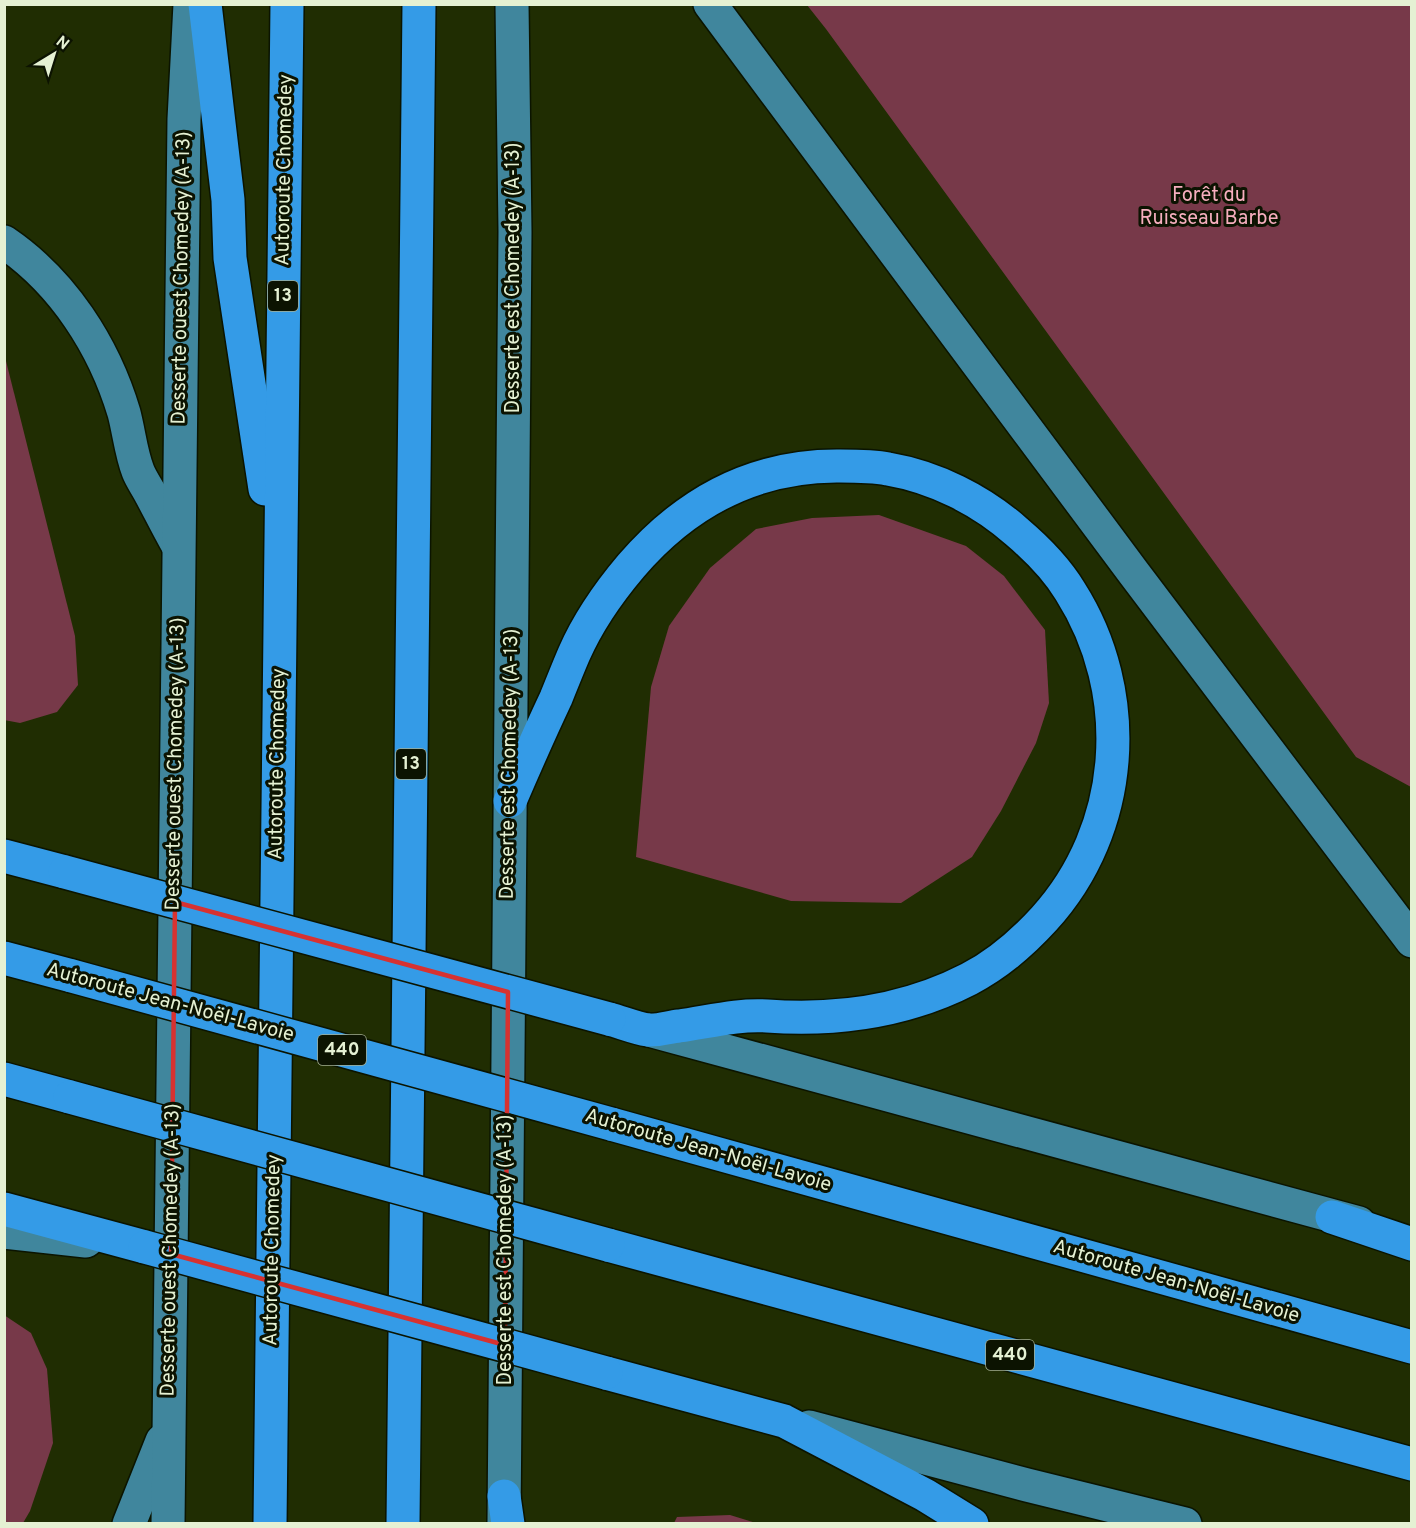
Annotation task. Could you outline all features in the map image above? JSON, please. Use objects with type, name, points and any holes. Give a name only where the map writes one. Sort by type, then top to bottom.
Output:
[{"type":"highway","points":[[205,4],[228,200],[230,258],[279,588]]},
{"type":"highway","name":"Autoroute Chomedey","points":[[270,1524],[287,4]]},
{"type":"highway","name":"13","points":[[403,1524],[419,4]]},
{"type":"highway","points":[[4,856],[649,1030],[754,1015],[822,1018],[892,1008],[947,989],[992,965],[1012,950],[1050,913],[1083,864],[1102,816],[1109,789],[1112,761],[1111,703],[1105,674],[1091,635],[1070,592],[1054,568],[1006,522],[962,494],[922,478],[889,469],[861,466],[799,468],[771,474],[705,501],[655,540],[629,569],[606,599],[575,651],[510,801]]},
{"type":"highway","name":"Autoroute Jean-Noël-Lavoie","points":[[4,958],[1412,1347]]},
{"type":"highway","name":"440","points":[[4,1079],[1412,1464]]},
{"type":"highway","points":[[4,1209],[62,1231],[145,1247],[784,1420],[925,1495],[972,1524]]},
{"type":"highway","points":[[1332,1217],[1412,1244]]},
{"type":"main road","name":"Desserte ouest Chomedey (A-13)","points":[[168,1524],[184,119],[190,4]]},
{"type":"main road","name":"Desserte est Chomedey (A-13)","points":[[505,1514],[515,232],[512,4]]},
{"type":"main road","points":[[710,4],[1126,563],[1412,941]]},
{"type":"main road","points":[[4,242],[34,265],[51,283],[70,305],[90,335],[108,370],[123,411],[138,471],[179,548]]},
{"type":"main road","points":[[649,1030],[1332,1217],[1412,1236]]},
{"type":"main road","points":[[4,1232],[62,1231]]},
{"type":"main road","points":[[784,1420],[1027,1485],[1185,1524]]},
{"type":"main road","points":[[129,1524],[169,1422]]},
{"type":"highlighted area","points":[[175,902],[508,992],[505,1345],[171,1254]]},
{"type":"green space","name":"Forêt du Ruisseau Barbe","points":[[807,5],[1411,5],[1411,787],[1356,757]]},
{"type":"green space","points":[[4,353],[75,636],[78,685],[57,712],[20,723],[4,720]]},
{"type":"green space","points":[[879,515],[966,546],[1004,576],[1045,630],[1049,703],[1036,743],[1001,811],[972,857],[901,903],[791,901],[636,857],[651,687],[669,626],[710,568],[756,529],[812,518]]},
{"type":"green space","points":[[4,1315],[31,1333],[47,1369],[53,1443],[30,1511],[23,1523],[5,1523]]},
{"type":"green space","points":[[730,1515],[756,1523],[674,1523],[677,1517]]}]
